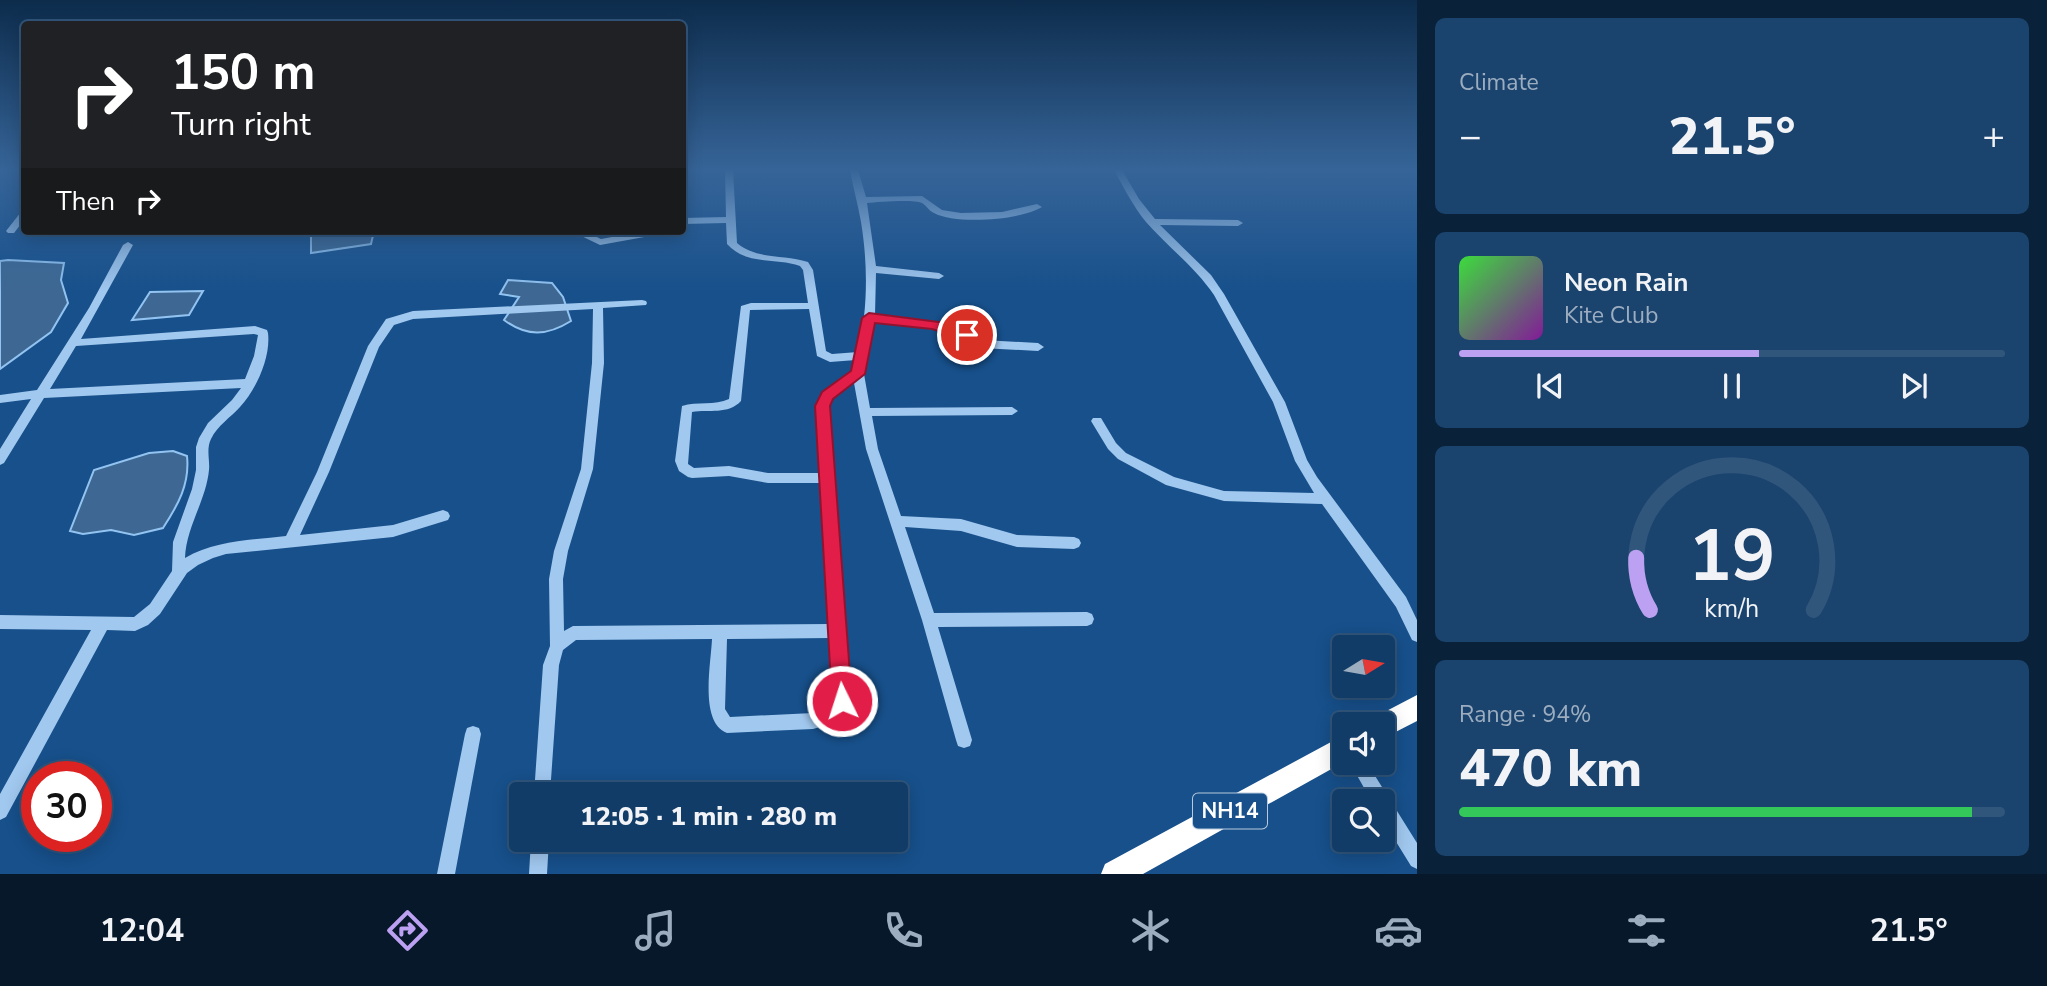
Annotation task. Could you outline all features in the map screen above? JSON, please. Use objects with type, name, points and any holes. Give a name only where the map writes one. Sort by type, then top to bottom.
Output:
[{"type":"highway","points":[[1395,720],[1417,708]]},
{"type":"highway","name":"NH14","points":[[1115,874],[1332,755]]},
{"type":"street","points":[[731,211],[732,244],[737,250],[758,258],[800,261],[807,266],[821,353],[830,358],[863,355]]},
{"type":"street","points":[[864,211],[873,269],[869,318],[858,374],[864,412],[872,449],[929,620],[964,740]]},
{"type":"street","points":[[939,211],[995,216],[1026,211]]},
{"type":"street","points":[[1144,211],[1207,277],[1219,294],[1279,402],[1301,461],[1325,499],[1401,602],[1417,635]]},
{"type":"street","points":[[11,231],[21,218]]},
{"type":"street","points":[[686,221],[732,220]]},
{"type":"street","points":[[1153,222],[1238,223]]},
{"type":"street","points":[[585,235],[600,242],[639,235]]},
{"type":"street","points":[[0,460],[128,245]]},
{"type":"street","points":[[873,269],[939,276]]},
{"type":"street","points":[[290,542],[328,460],[374,346],[390,322],[413,314],[642,303]]},
{"type":"street","points":[[543,782],[549,682],[557,646],[556,579],[561,551],[587,469],[598,363],[598,306]]},
{"type":"street","points":[[813,306],[751,306],[745,309],[735,401],[723,407],[686,409],[681,461],[682,467],[692,473],[729,471],[768,478],[828,478]]},
{"type":"street","points":[[869,318],[954,329],[981,344],[1038,347]]},
{"type":"street","points":[[71,343],[260,331],[263,333],[264,343],[241,398],[212,427],[204,441],[202,477],[179,534],[179,572]]},
{"type":"street","points":[[720,631],[717,709],[720,720],[727,725],[813,721],[831,716],[842,701],[823,406],[827,396],[858,374]]},
{"type":"street","points":[[0,399],[39,394],[249,383]]},
{"type":"street","points":[[864,412],[1012,411]]},
{"type":"street","points":[[1097,421],[1111,446],[1122,456],[1171,481],[1224,496],[1325,499]]},
{"type":"street","points":[[0,622],[135,624],[145,620],[159,605],[179,572],[196,558],[226,548],[393,531],[443,516]]},
{"type":"street","points":[[896,521],[961,525],[1017,541],[1074,542]]},
{"type":"street","points":[[929,620],[1087,619]]},
{"type":"street","points":[[0,811],[103,623]]},
{"type":"street","points":[[557,646],[573,633],[584,631],[837,631]]},
{"type":"street","points":[[446,874],[473,734]]},
{"type":"street","points":[[1395,824],[1417,860]]},
{"type":"street","points":[[538,874],[539,852]]},
{"type":"water","points":[[311,235],[373,235],[371,244],[311,253]]},
{"type":"water","points":[[0,261],[64,263],[61,280],[68,303],[51,332],[0,369]]},
{"type":"water","points":[[508,280],[552,283],[563,297],[571,321],[554,330],[537,333],[512,326],[504,320],[519,297],[500,294]]},
{"type":"water","points":[[203,291],[189,315],[132,320],[150,292]]},
{"type":"water","points":[[173,451],[187,456],[187,476],[178,502],[163,528],[134,535],[111,530],[83,534],[70,531],[94,470],[149,453]]},
{"type":"route","points":[[842,701],[823,406],[827,396],[858,374],[869,318],[932,325],[954,329],[967,335]]}]
